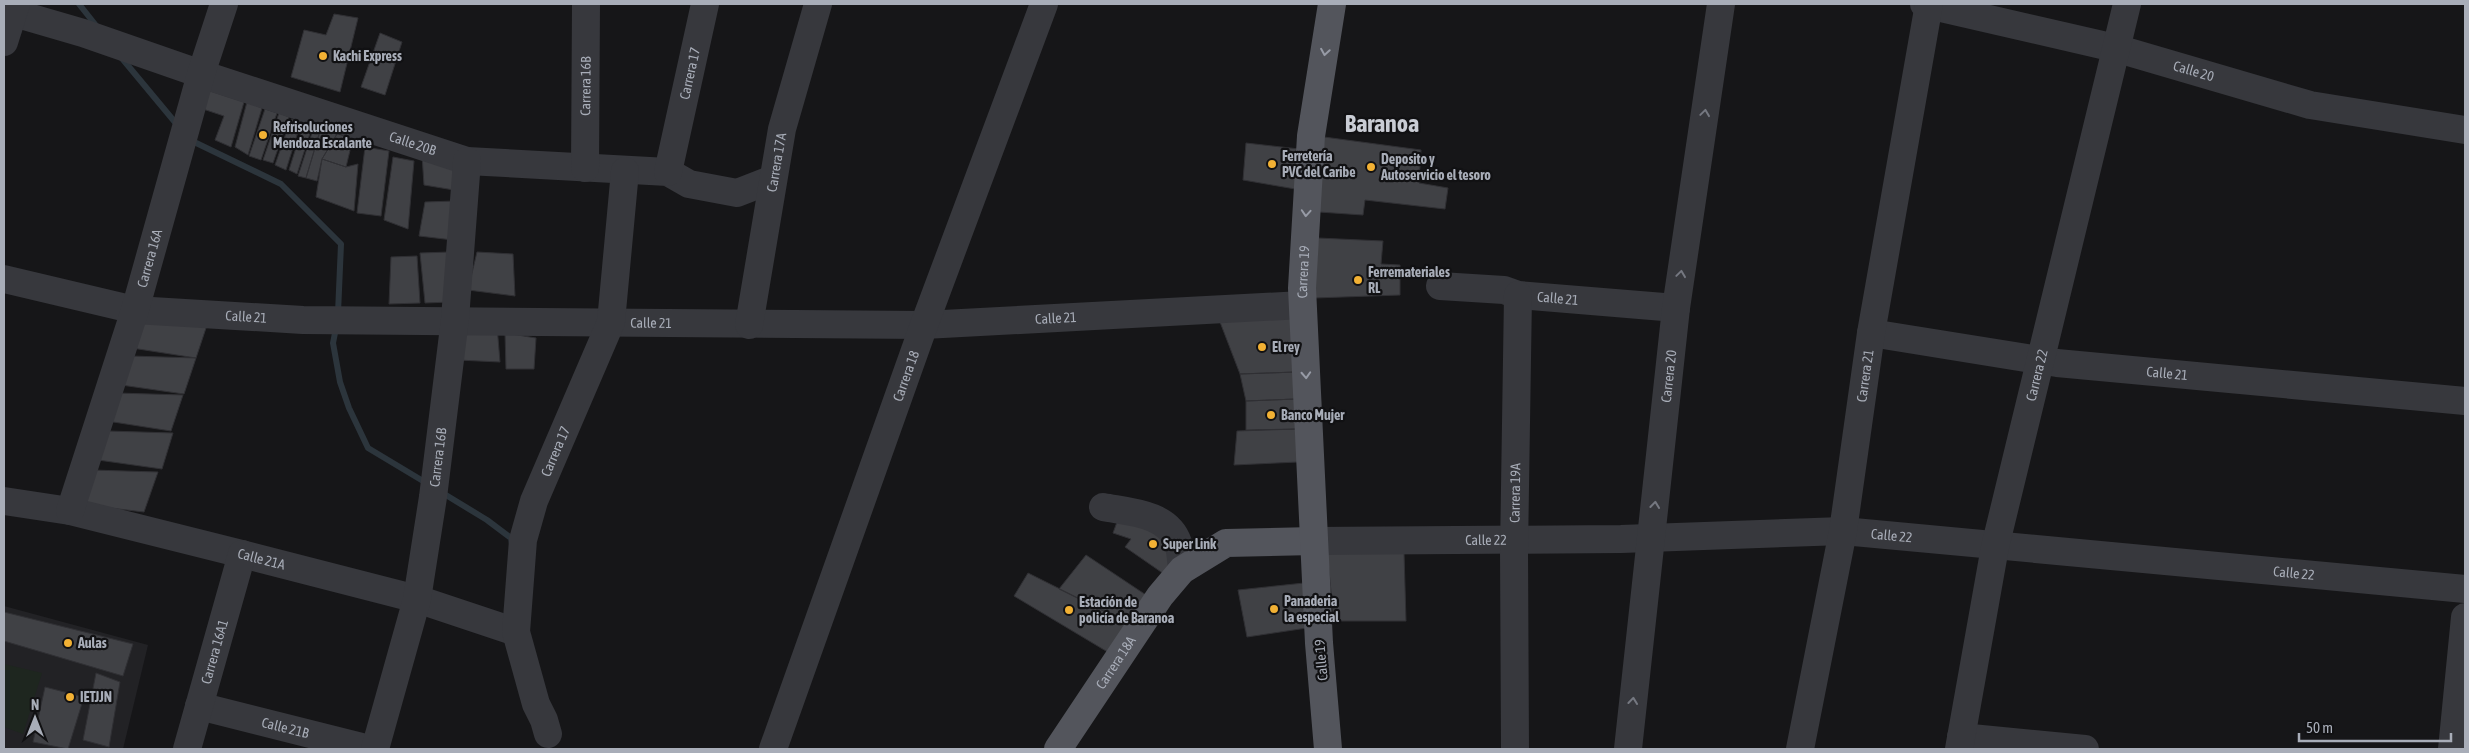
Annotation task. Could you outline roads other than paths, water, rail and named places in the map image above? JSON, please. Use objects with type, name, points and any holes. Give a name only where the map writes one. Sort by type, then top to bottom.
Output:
[{"type":"main road","name":"Carrera 19","points":[[1314,541],[1302,305],[1311,136],[1332,4]]},
{"type":"main road","name":"Carrera 18A","points":[[1058,749],[1160,596],[1182,570],[1226,543],[1314,541]]},
{"type":"main road","name":"Calle 19","points":[[1314,541],[1319,643],[1328,749]]},
{"type":"street","name":"Carrera 16A","points":[[70,511],[135,310],[201,74],[224,4]]},
{"type":"street","name":"Carrera 16B","points":[[585,168],[586,4]]},
{"type":"street","name":"Carrera 17","points":[[668,172],[705,4]]},
{"type":"street","name":"Carrera 17A","points":[[749,325],[782,129],[818,4]]},
{"type":"street","name":"Carrera 18","points":[[775,749],[924,325],[1044,4]]},
{"type":"street","name":"Carrera 20","points":[[1628,749],[1676,308],[1721,4]]},
{"type":"street","name":"Calle 20","points":[[1927,4],[2115,48],[2310,105],[2465,130]]},
{"type":"street","name":"Carrera 21","points":[[1800,749],[1843,531],[1871,334],[1927,4]]},
{"type":"street","name":"Carrera 22","points":[[1960,743],[1996,547],[2127,4]]},
{"type":"street","name":"Calle 20B","points":[[11,9],[201,74],[467,161],[668,172],[689,184],[737,194],[773,179]]},
{"type":"street","points":[[4,42],[11,9]]},
{"type":"street","name":"Carrera 16B","points":[[375,749],[417,599],[433,497],[455,319],[467,161]]},
{"type":"street","name":"Carrera 17","points":[[548,734],[536,704],[516,632],[523,540],[534,501],[611,322],[625,171]]},
{"type":"street","name":"Calle 21","points":[[4,279],[135,310],[303,320],[455,319],[749,325],[924,325],[1302,305]]},
{"type":"street","name":"Calle 21","points":[[1440,286],[1504,290],[1518,296],[1676,308]]},
{"type":"street","name":"Carrera 19A","points":[[1516,749],[1514,539],[1518,296]]},
{"type":"street","name":"Calle 21","points":[[1871,334],[2040,360],[2465,401]]},
{"type":"street","name":"Calle 21A","points":[[4,501],[70,511],[242,554],[417,599],[516,632]]},
{"type":"street","points":[[1103,507],[1152,517],[1163,522],[1178,541],[1182,570]]},
{"type":"street","name":"Calle 22","points":[[1314,541],[1651,537],[1843,531],[1996,547],[2465,589]]},
{"type":"street","name":"Carrera 16A1","points":[[187,749],[242,554]]},
{"type":"street","points":[[2452,749],[2465,617]]},
{"type":"street","name":"Calle 21B","points":[[199,706],[370,749]]},
{"type":"street","points":[[1960,743],[2085,749]]},
{"type":"waterway","points":[[79,4],[98,28]]},
{"type":"waterway","points":[[120,56],[179,127]]},
{"type":"waterway","points":[[190,140],[281,184],[341,244],[338,313]]},
{"type":"waterway","points":[[336,328],[333,343],[340,382],[349,408],[368,448],[428,484]]},
{"type":"waterway","points":[[441,492],[487,520],[511,538],[512,544]]},
{"type":"place","name":"Kachi Express","points":[[323,56]]},
{"type":"place","name":"Refrisoluciones Mendoza Escalante","points":[[263,135]]},
{"type":"place","name":"Ferretería PVC del Caribe","points":[[1272,164]]},
{"type":"place","name":"Deposito y Autoservicio el tesoro","points":[[1371,167]]},
{"type":"place","name":"Ferremateriales RL","points":[[1358,280]]},
{"type":"place","name":"El rey","points":[[1262,347]]},
{"type":"place","name":"Banco Mujer","points":[[1271,415]]},
{"type":"place","name":"Super Link","points":[[1153,544]]},
{"type":"place","name":"Panaderia la especial","points":[[1274,609]]},
{"type":"place","name":"Estación de policía de Baranoa","points":[[1069,610]]},
{"type":"place","name":"Aulas","points":[[68,643]]},
{"type":"place","name":"IETJJN","points":[[70,697]]},
{"type":"district","name":"Baranoa","points":[[1382,124]]}]
